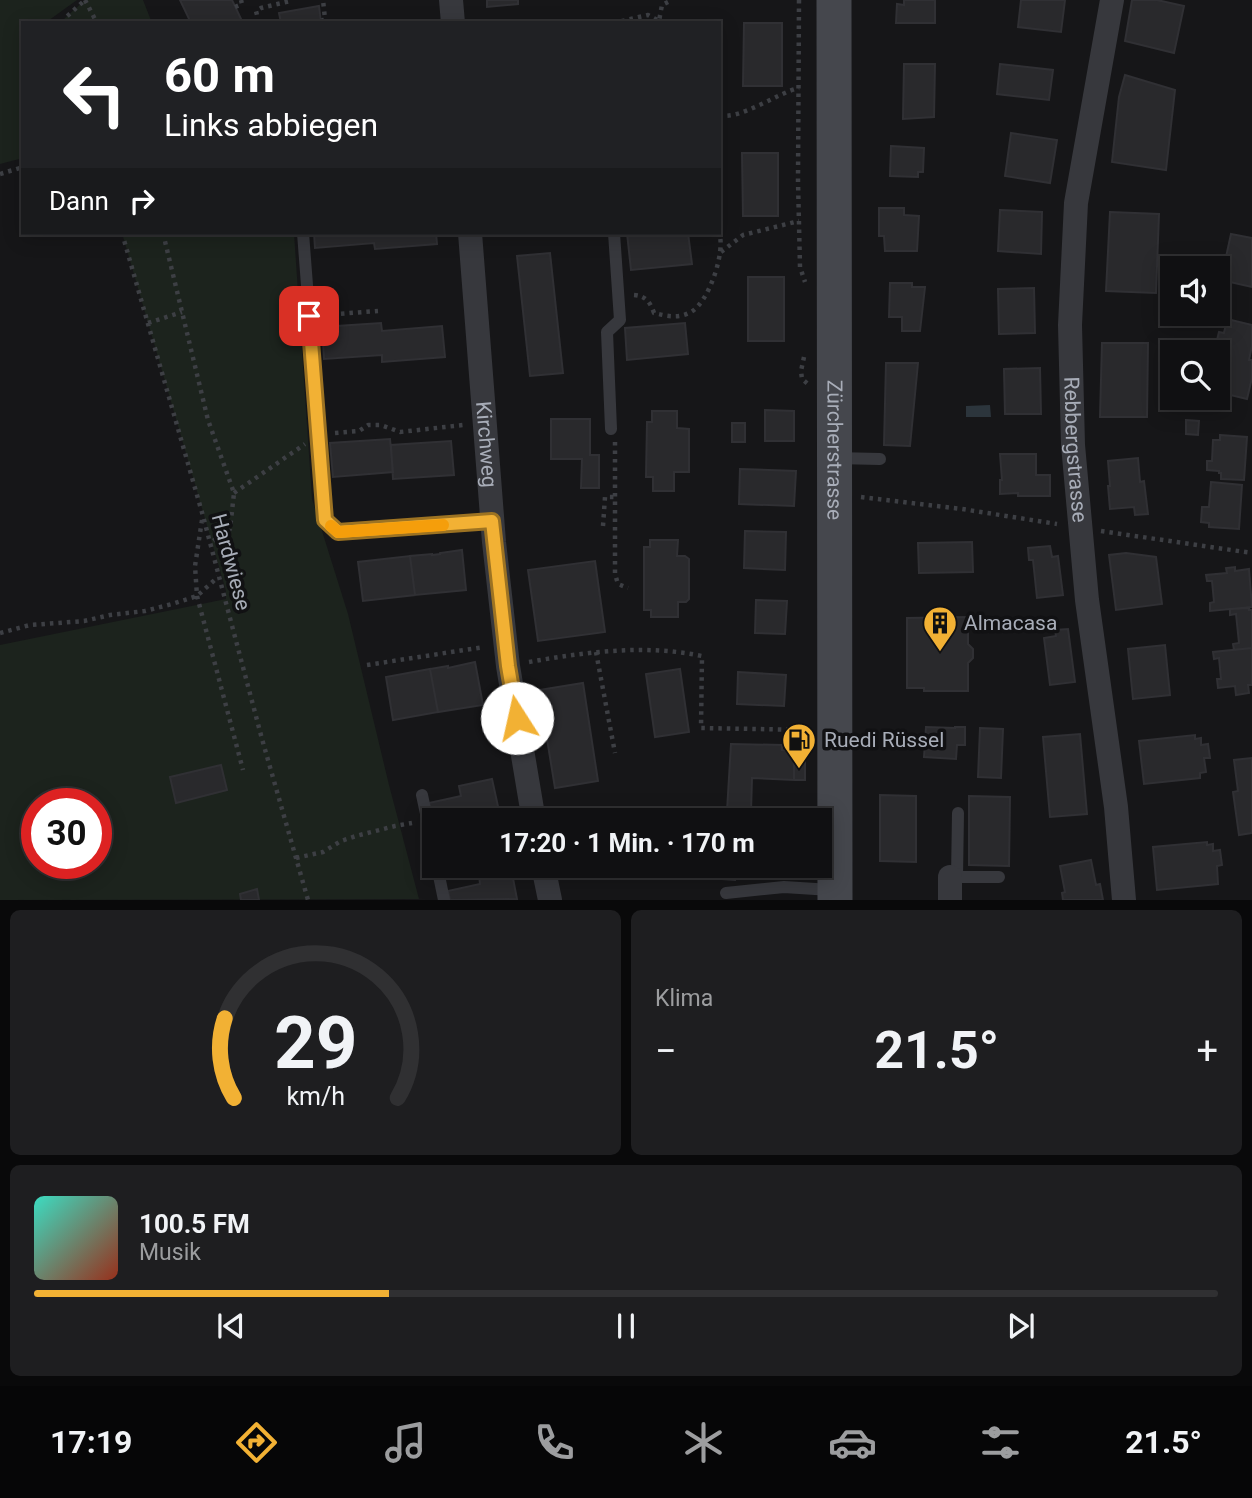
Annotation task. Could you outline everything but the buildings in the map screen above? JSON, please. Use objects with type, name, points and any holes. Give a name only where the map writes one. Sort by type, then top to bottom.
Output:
[{"type":"main road","name":"Zürcherstrasse","points":[[834,0],[835,895]]},
{"type":"street","points":[[451,0],[453,21]]},
{"type":"street","name":"Rebbergstrasse","points":[[1112,0],[1076,203],[1070,325],[1074,526],[1116,807],[1124,900]]},
{"type":"street","name":"Kirchweg","points":[[470,235],[492,521],[508,666],[532,808]]},
{"type":"street","points":[[545,878],[550,900]]},
{"type":"lane","points":[[303,235],[325,520],[338,532],[492,521]]},
{"type":"lane","points":[[611,429],[607,332],[620,320],[614,235]]},
{"type":"lane","points":[[835,458],[880,458]]},
{"type":"lane","points":[[422,795],[425,808]]},
{"type":"lane","points":[[958,813],[952,885],[999,877]]},
{"type":"lane","points":[[439,878],[444,900]]},
{"type":"lane","points":[[726,893],[784,887],[835,895]]},
{"type":"path","points":[[64,21],[85,0],[96,21]]},
{"type":"path","points":[[235,7],[242,4],[241,0]]},
{"type":"path","points":[[258,21],[256,11],[290,0]]},
{"type":"path","points":[[321,21],[325,19],[323,0]]},
{"type":"path","points":[[621,21],[648,15],[659,21],[662,5],[672,0]]},
{"type":"path","points":[[799,0],[800,267],[806,288]]},
{"type":"path","points":[[721,115],[752,108],[799,88]]},
{"type":"path","points":[[0,174],[21,168]]},
{"type":"path","points":[[720,252],[743,234],[799,221]]},
{"type":"path","name":"Hardwiese","points":[[123,235],[308,900]]},
{"type":"path","points":[[163,235],[208,421],[233,493],[230,529],[210,543]]},
{"type":"path","points":[[619,296],[636,294],[646,297],[654,313],[672,318],[692,312],[712,284],[720,252],[720,235]]},
{"type":"path","points":[[332,314],[378,311]]},
{"type":"path","points":[[148,323],[181,312]]},
{"type":"path","points":[[807,345],[801,371],[802,379],[808,384],[814,384]]},
{"type":"path","points":[[352,432],[368,425],[381,425],[400,432],[471,424]]},
{"type":"path","points":[[611,429],[615,434],[615,574],[618,584],[628,588]]},
{"type":"path","points":[[233,493],[318,434]]},
{"type":"path","points":[[853,496],[962,509],[1252,553]]},
{"type":"path","points":[[603,526],[605,497],[615,497]]},
{"type":"path","points":[[203,516],[195,566],[197,596],[243,770]]},
{"type":"path","points":[[0,633],[30,625],[84,621],[145,611],[197,596],[219,576]]},
{"type":"path","points":[[367,665],[493,646]]},
{"type":"path","points":[[508,666],[596,652],[639,650],[702,656],[701,728],[814,730]]},
{"type":"path","points":[[596,652],[615,754]]},
{"type":"path","points":[[296,858],[323,852],[341,841],[395,826]]},
{"type":"shaded area","points":[[0,0],[77,0],[48,21],[21,21],[21,159],[0,164]]},
{"type":"shaded area","points":[[85,0],[143,0],[151,21],[64,21]]},
{"type":"shaded area","points":[[123,235],[294,235],[312,499],[348,614],[419,899],[0,900],[0,645],[226,599],[226,591]]},
{"type":"shaded area","points":[[990,405],[991,417],[966,417],[966,406]]},
{"type":"slow traffic","points":[[331,526],[338,532],[443,525]]},
{"type":"place","name":"Almacasa","points":[[940,653]]},
{"type":"place","name":"Ruedi Rüssel","points":[[799,770]]},
{"type":"route","points":[[309,316],[325,520],[338,532],[492,521],[508,666],[517,718]]}]
